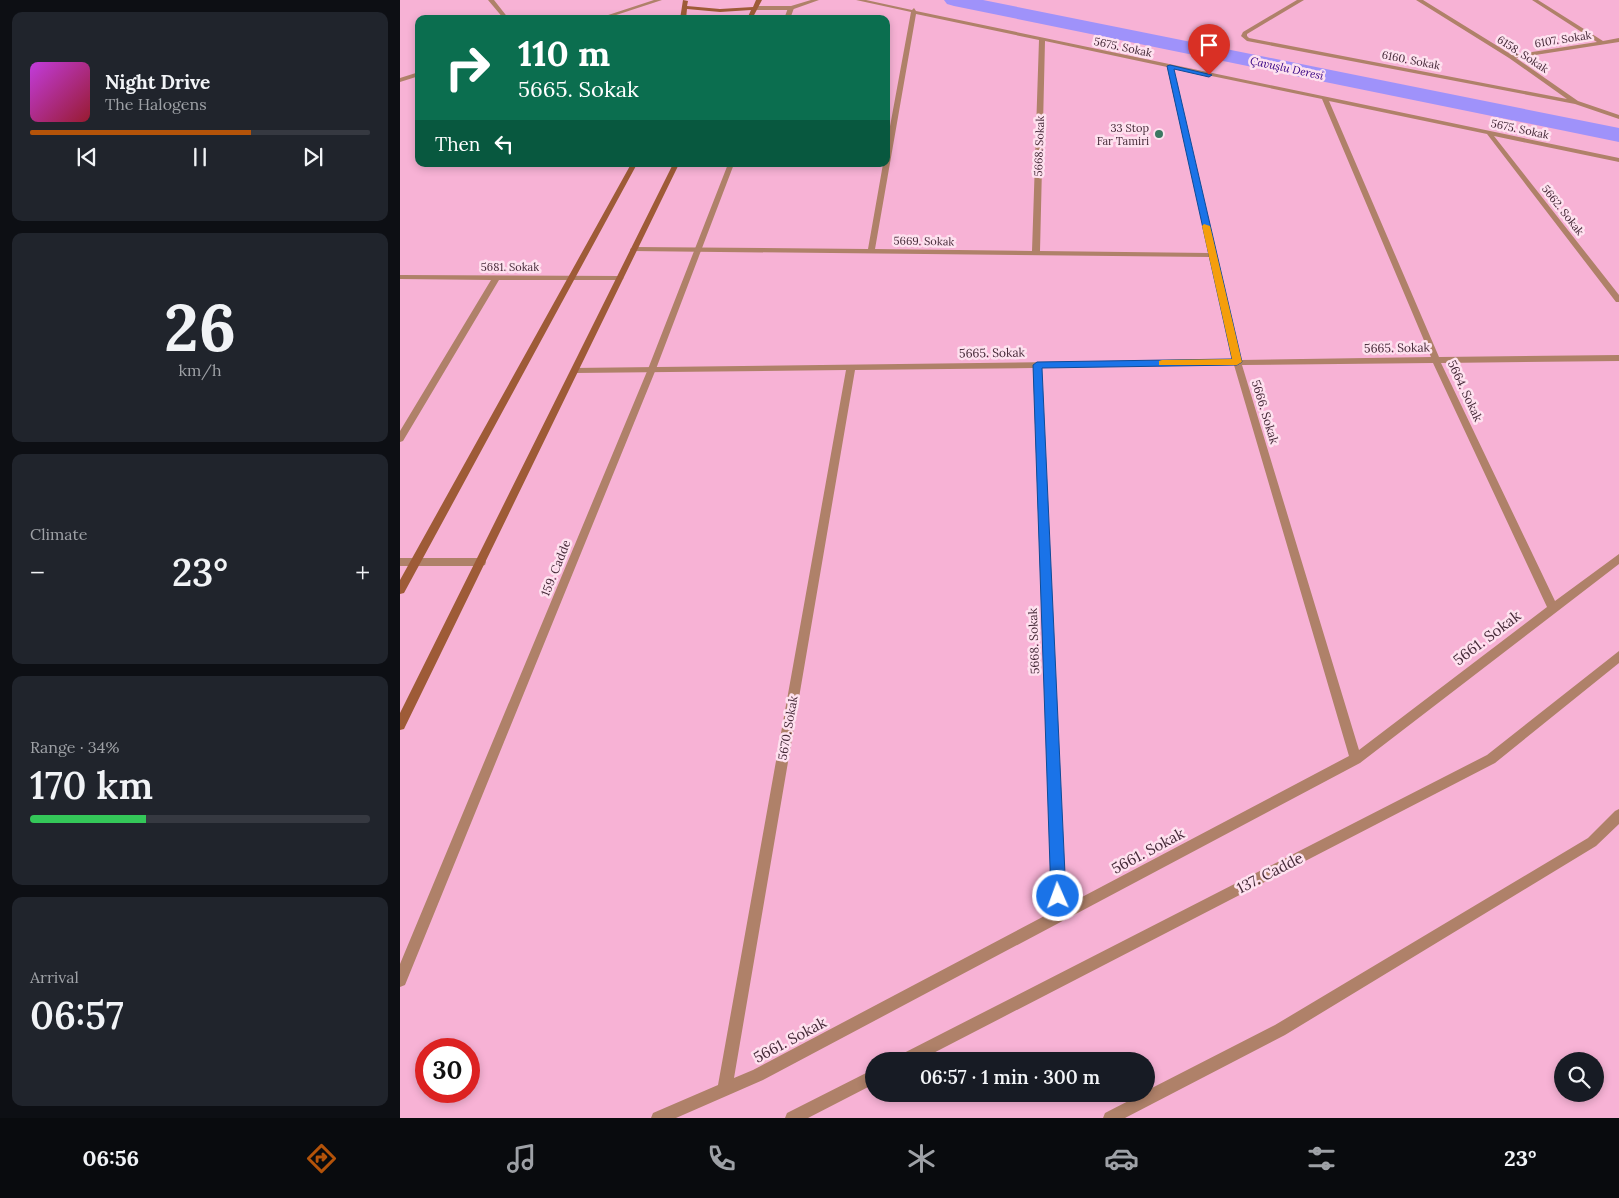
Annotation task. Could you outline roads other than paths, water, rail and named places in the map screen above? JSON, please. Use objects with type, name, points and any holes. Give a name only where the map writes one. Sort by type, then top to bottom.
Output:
[{"type":"main road","points":[[684,15],[685,0]]},
{"type":"main road","points":[[751,15],[759,0]]},
{"type":"main road","points":[[685,7],[711,11],[736,11],[755,8]]},
{"type":"main road","points":[[400,590],[632,167]]},
{"type":"main road","points":[[400,725],[675,167]]},
{"type":"street","points":[[491,0],[504,15]]},
{"type":"street","points":[[634,0],[640,6]]},
{"type":"street","points":[[611,15],[659,0]]},
{"type":"street","points":[[755,8],[791,8],[816,0]]},
{"type":"street","name":"5675. Sokak","points":[[859,0],[914,10],[1042,39],[1619,160]]},
{"type":"street","name":"6160. Sokak","points":[[1302,0],[1245,33],[1244,36],[1247,39],[1576,102]]},
{"type":"street","name":"6158. Sokak","points":[[1419,0],[1576,102],[1619,117]]},
{"type":"street","points":[[1535,0],[1602,43]]},
{"type":"street","points":[[788,15],[791,8]]},
{"type":"street","points":[[890,145],[914,10]]},
{"type":"street","name":"5668. Sokak","points":[[1036,253],[1042,39]]},
{"type":"street","name":"6107. Sokak","points":[[1511,58],[1619,40]]},
{"type":"street","name":"5666. Sokak","points":[[1170,66],[1237,362],[1356,759]]},
{"type":"street","points":[[400,80],[415,75]]},
{"type":"street","name":"5664. Sokak","points":[[1325,99],[1436,360],[1552,609]]},
{"type":"street","name":"5662. Sokak","points":[[1489,133],[1619,300]]},
{"type":"street","name":"159. Cadde","points":[[400,980],[652,369],[730,167]]},
{"type":"street","points":[[871,251],[886,167]]},
{"type":"street","name":"5669. Sokak","points":[[634,249],[698,248],[1213,256]]},
{"type":"street","name":"5681. Sokak","points":[[400,278],[620,278]]},
{"type":"street","points":[[400,439],[496,278]]},
{"type":"street","name":"5665. Sokak","points":[[575,370],[1619,358]]},
{"type":"street","name":"5668. Sokak","points":[[1037,365],[1059,916]]},
{"type":"street","name":"5670. Sokak","points":[[726,1089],[851,367]]},
{"type":"street","name":"5661. Sokak","points":[[658,1118],[758,1075],[1356,759],[1619,558]]},
{"type":"street","points":[[400,562],[481,562]]},
{"type":"street","name":"137. Cadde","points":[[921,1052],[1491,759],[1619,656]]},
{"type":"street","points":[[1110,1118],[1289,1025],[1592,842],[1619,815]]},
{"type":"street","points":[[792,1118],[865,1081]]},
{"type":"waterway","name":"Çavuşlu Deresi","points":[[954,0],[1619,135]]},
{"type":"place","name":"33 Stop Far Tamiri","points":[[1159,134]]}]
